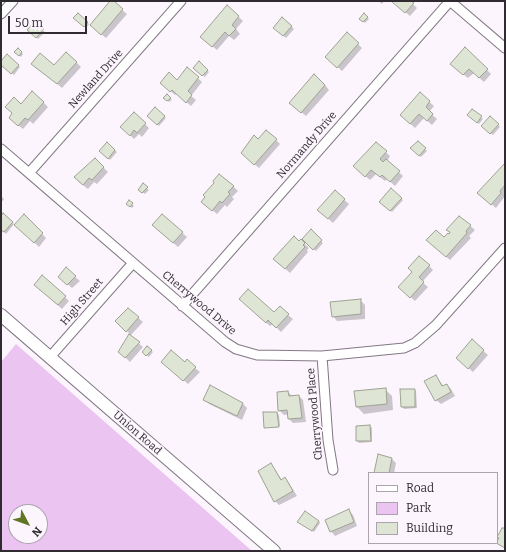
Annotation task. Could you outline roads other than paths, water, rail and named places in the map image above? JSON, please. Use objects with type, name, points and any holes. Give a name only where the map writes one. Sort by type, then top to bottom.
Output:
[{"type":"main road","name":"Union Road","points":[[1,314],[274,551]]},
{"type":"street","points":[[1,14],[13,1]]},
{"type":"street","name":"Newland Drive","points":[[29,173],[181,1]]},
{"type":"street","points":[[450,1],[505,48]]},
{"type":"street","name":"Normandy Drive","points":[[182,306],[450,1]]},
{"type":"street","name":"Cherrywood Drive","points":[[1,149],[225,342],[236,349],[270,356],[322,356],[390,351],[404,348],[415,343],[436,325],[505,248]]},
{"type":"street","name":"High Street","points":[[50,357],[133,263]]},
{"type":"street","name":"Cherrywood Place","points":[[322,356],[328,440],[333,470]]}]
